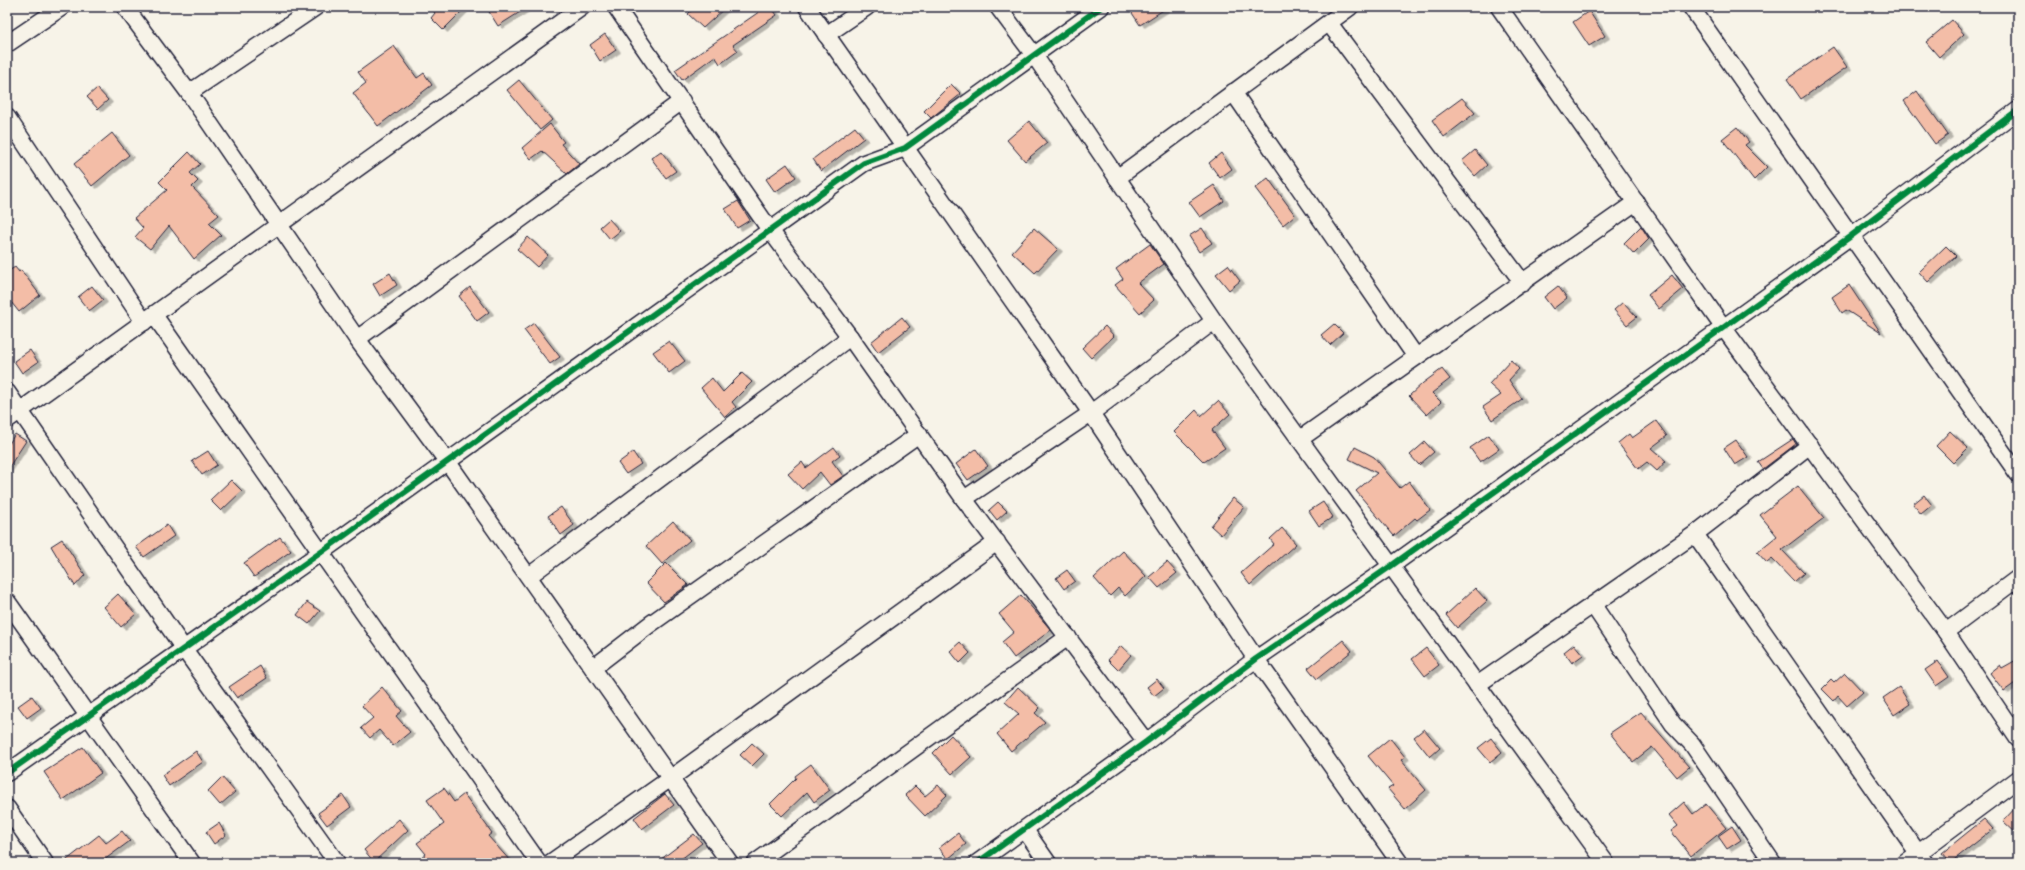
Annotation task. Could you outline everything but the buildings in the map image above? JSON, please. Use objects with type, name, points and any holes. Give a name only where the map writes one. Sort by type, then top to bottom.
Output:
[{"type":"street","points":[[7,44],[62,7]]},
{"type":"street","points":[[125,7],[189,93],[357,339],[447,460],[730,863]]},
{"type":"street","points":[[189,93],[316,7]]},
{"type":"street","points":[[14,416],[582,7]]},
{"type":"street","points":[[616,7],[682,100],[770,230],[850,337],[964,499],[1146,742]]},
{"type":"street","points":[[807,7],[1091,413],[1256,659],[1400,863]]},
{"type":"street","points":[[826,35],[867,7]]},
{"type":"street","points":[[998,7],[1034,55],[1214,321],[1606,863]]},
{"type":"street","points":[[7,773],[320,553],[447,460],[864,163],[905,148],[1101,7]]},
{"type":"street","points":[[1117,178],[1350,7]]},
{"type":"street","points":[[1499,7],[1723,327],[1946,632],[2018,739]]},
{"type":"street","points":[[1691,7],[2018,474]]},
{"type":"street","points":[[1329,22],[1523,283]]},
{"type":"street","points":[[1233,92],[1416,356]]},
{"type":"street","points":[[357,339],[682,100]]},
{"type":"street","points":[[977,863],[1146,742],[1256,659],[1391,566],[1850,236],[2018,110]]},
{"type":"street","points":[[7,117],[149,319],[320,553],[539,863]]},
{"type":"street","points":[[1300,439],[1636,202]]},
{"type":"street","points":[[964,499],[1091,413],[1214,321]]},
{"type":"street","points":[[529,576],[850,337]]},
{"type":"street","points":[[7,392],[14,416],[184,649],[337,863]]},
{"type":"street","points":[[593,668],[649,624],[919,434]]},
{"type":"street","points":[[1477,685],[1696,534],[1810,445]]},
{"type":"street","points":[[1696,534],[1922,858]]},
{"type":"street","points":[[550,863],[671,778],[996,542]]},
{"type":"street","points":[[1946,632],[2018,578]]},
{"type":"street","points":[[7,601],[87,717],[192,863]]},
{"type":"street","points":[[1593,605],[1673,724],[1692,744],[1773,863]]},
{"type":"street","points":[[755,863],[1068,637]]},
{"type":"street","points":[[1905,863],[1922,858],[2018,779]]},
{"type":"street","points":[[7,808],[46,863]]},
{"type":"street","points":[[1025,830],[1048,863]]},
{"type":"cycle path","points":[[7,773],[320,553],[864,163],[905,148],[1101,7]]},
{"type":"cycle path","points":[[977,863],[1146,742],[1256,659],[1391,566],[1851,236],[2018,110]]}]
